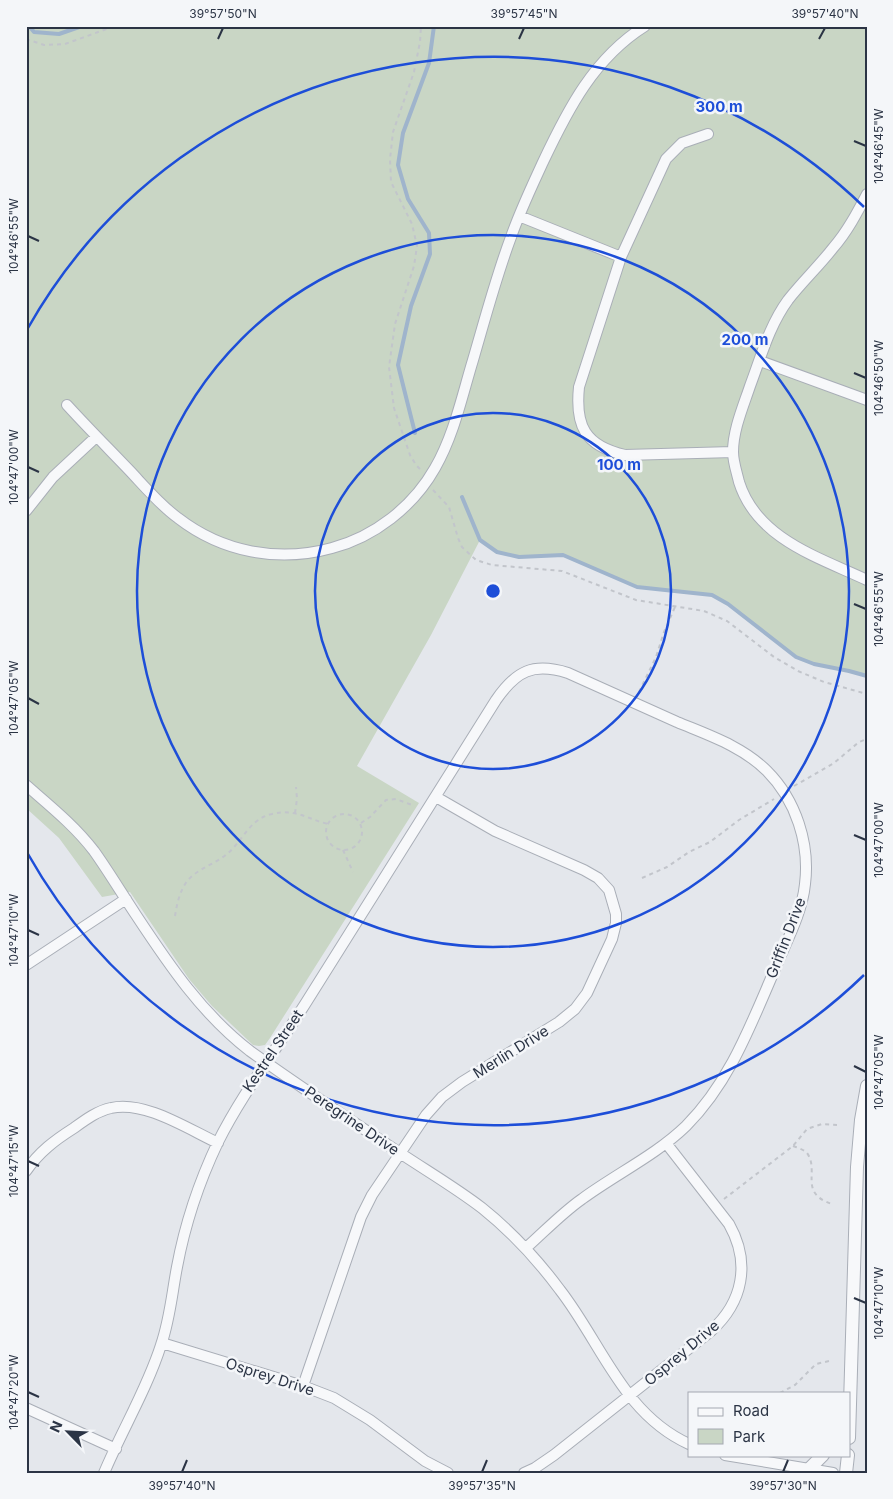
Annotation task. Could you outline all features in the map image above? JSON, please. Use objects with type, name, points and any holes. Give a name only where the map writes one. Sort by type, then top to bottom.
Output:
[{"type":"street","points":[[67,406],[166,508],[203,535],[231,546],[262,554],[306,554],[337,547],[368,534],[383,525],[407,505],[428,480],[442,454],[454,422],[504,258],[519,216],[561,123],[582,86],[610,54],[645,26]]},
{"type":"street","points":[[708,134],[682,143],[666,159],[621,257],[579,387],[577,402],[584,430],[591,441],[600,448],[625,455],[733,452]]},
{"type":"street","points":[[867,194],[852,222],[834,247],[789,299],[778,316],[739,419],[733,452],[742,492],[752,509],[765,524],[781,538],[796,547],[867,580]]},
{"type":"street","points":[[519,216],[621,257]]},
{"type":"street","points":[[760,361],[867,400]]},
{"type":"street","points":[[26,511],[53,477],[96,437]]},
{"type":"street","name":"Griffin Drive","points":[[525,671],[543,668],[568,674],[739,749],[758,763],[777,782],[791,805],[801,831],[806,858],[805,885],[795,922],[748,1032],[732,1065],[711,1097],[685,1126],[666,1143],[572,1206],[526,1248]]},
{"type":"street","name":"Kestrel Street","points":[[104,1473],[151,1372],[162,1343],[185,1231],[203,1177],[245,1092],[301,1010],[502,691],[517,675],[525,671]]},
{"type":"street","name":"Peregrine Drive","points":[[26,785],[87,842],[164,957],[195,998],[231,1036],[265,1062],[476,1204],[526,1248],[572,1306],[629,1396],[658,1425],[688,1443]]},
{"type":"street","name":"Merlin Drive","points":[[303,1386],[361,1217],[372,1195],[430,1111],[452,1089],[559,1022],[575,1009],[593,982],[612,940],[616,923],[609,890],[598,878],[584,870],[485,827],[436,796]]},
{"type":"street","points":[[26,966],[126,899]]},
{"type":"street","points":[[850,1421],[856,1168],[867,1086]]},
{"type":"street","points":[[26,1171],[38,1155],[55,1140],[94,1114],[110,1108],[129,1106],[144,1109],[218,1144]]},
{"type":"street","name":"Osprey Drive","points":[[524,1473],[545,1462],[720,1323],[732,1305],[740,1284],[742,1262],[734,1232],[730,1224],[666,1143]]},
{"type":"street","name":"Osprey Drive","points":[[162,1343],[303,1386],[347,1405],[425,1461],[448,1473]]},
{"type":"street","points":[[26,1408],[116,1449]]},
{"type":"street","points":[[731,1456],[833,1473]]},
{"type":"street","points":[[808,1470],[822,1456]]},
{"type":"street","points":[[846,1473],[848,1456]]},
{"type":"path","points":[[26,39],[44,45],[65,44],[115,26]]},
{"type":"path","points":[[421,26],[414,72],[393,132],[390,159],[391,182],[412,224],[417,246],[414,266],[395,324],[389,367],[394,408],[410,455],[416,465],[422,470]]},
{"type":"path","points":[[434,490],[449,507],[462,547],[476,560],[492,565],[562,571],[629,598],[649,603],[691,608],[716,616],[738,628],[774,657],[798,671],[824,682],[867,694]]},
{"type":"path","points":[[638,694],[656,657],[675,606]]},
{"type":"path","points":[[792,788],[834,763],[860,742],[867,739]]},
{"type":"path","points":[[295,813],[296,787]]},
{"type":"path","points":[[642,878],[667,867],[689,852],[710,842],[739,820],[776,798]]},
{"type":"path","points":[[360,823],[370,817],[386,800],[396,799],[412,805]]},
{"type":"path","points":[[175,916],[179,896],[189,880],[203,868],[226,856],[254,822],[278,812],[295,813],[328,824]]},
{"type":"path","points":[[341,814],[352,815],[360,823],[363,834],[361,840],[352,849],[343,850],[329,843],[326,831],[328,824],[335,816],[341,814]]},
{"type":"path","points":[[343,850],[353,872]]},
{"type":"path","points":[[723,1200],[793,1146],[803,1132],[812,1126],[822,1124],[837,1125]]},
{"type":"path","points":[[793,1146],[807,1154],[810,1162],[812,1186],[817,1196],[823,1201],[832,1204]]},
{"type":"path","points":[[782,1392],[795,1385],[816,1364],[829,1361]]},
{"type":"green space","points":[[26,26],[867,26],[867,676],[814,664],[796,657],[728,604],[712,595],[637,587],[563,555],[519,557],[497,552],[480,540],[431,635],[357,766],[419,803],[270,1038],[265,1045],[253,1045],[212,1006],[189,979],[130,892],[102,897],[59,838],[26,808]]},
{"type":"waterway","points":[[29,26],[34,32],[59,34],[82,26]]},
{"type":"waterway","points":[[415,433],[398,365],[411,306],[430,254],[429,233],[408,199],[398,165],[403,133],[429,63],[434,26]]},
{"type":"waterway","points":[[462,497],[480,540],[497,552],[519,557],[563,555],[637,587],[712,595],[728,604],[796,657],[814,664],[867,676]]}]
